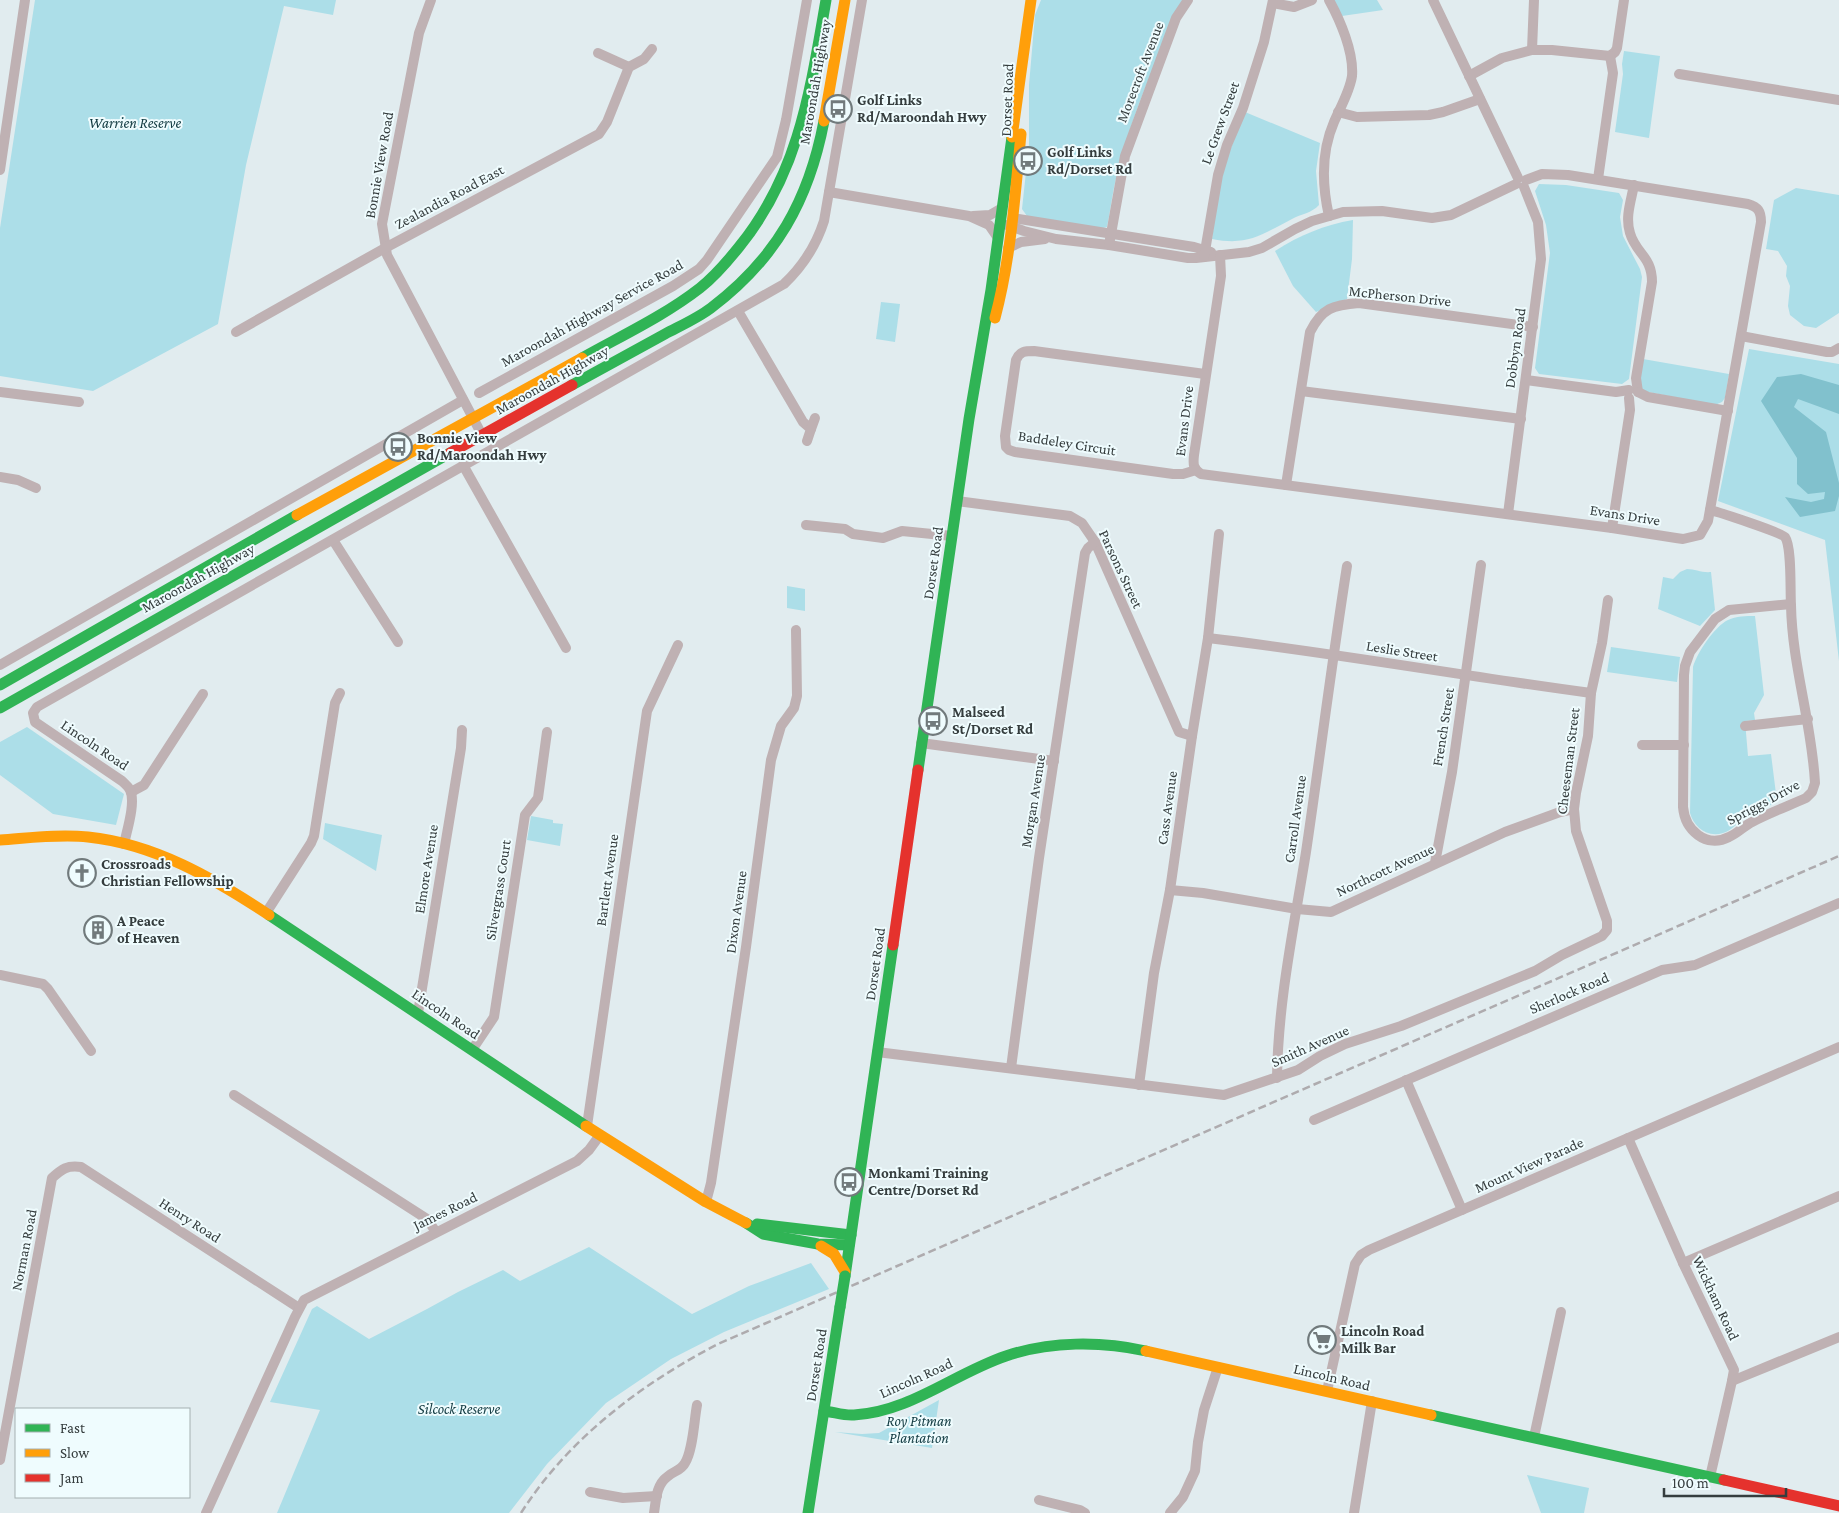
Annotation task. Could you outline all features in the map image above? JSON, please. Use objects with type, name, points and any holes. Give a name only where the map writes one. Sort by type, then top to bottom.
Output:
[{"type":"main road","name":"Maroondah Highway","points":[[0,685],[305,511],[668,310],[707,282],[740,248],[770,203],[785,173],[804,117],[826,0]]},
{"type":"main road","name":"Dorset Road","points":[[808,1513],[845,1274],[969,419],[998,238],[1006,218],[1021,146],[1024,46],[1031,0]]},
{"type":"main road","name":"Maroondah Highway","points":[[0,708],[482,435],[710,309],[741,283],[764,258],[783,231],[800,201],[810,175],[823,130],[845,2]]},
{"type":"main road","name":"Dorset Road","points":[[969,419],[1001,295],[1008,248],[1006,218]]},
{"type":"main road","name":"Lincoln Road","points":[[0,840],[53,836],[88,837],[124,844],[172,859],[203,874],[266,913],[600,1135],[706,1202],[763,1234],[818,1244],[850,1240]]},
{"type":"main road","name":"Lincoln Road","points":[[0,845],[29,838]]},
{"type":"main road","name":"Lincoln Road","points":[[744,1222],[850,1240]]},
{"type":"main road","points":[[818,1244],[834,1254],[845,1274]]},
{"type":"main road","name":"Lincoln Road","points":[[824,1411],[852,1415],[881,1410],[912,1399],[963,1374],[1004,1357],[1053,1345],[1091,1344],[1118,1346],[1710,1477],[1824,1508],[1839,1506]]},
{"type":"street","points":[[0,170],[25,0]]},
{"type":"street","name":"Bonnie View Road","points":[[431,0],[419,34],[382,224],[387,256],[482,435]]},
{"type":"street","name":"Maroondah Highway Service Road","points":[[479,393],[673,286],[699,269],[713,253],[777,157],[786,120],[807,0]]},
{"type":"street","points":[[143,646],[711,327],[784,284],[796,273],[810,253],[824,221],[862,0]]},
{"type":"street","name":"Morecroft Avenue","points":[[1109,245],[1125,156],[1176,18],[1188,0]]},
{"type":"street","points":[[1273,1],[1294,7],[1312,0]]},
{"type":"street","points":[[1329,0],[1341,22],[1352,68],[1351,82],[1330,133],[1324,158],[1325,201],[1329,216]]},
{"type":"street","name":"Dobbyn Road","points":[[1433,0],[1534,208],[1540,240],[1540,277],[1508,514]]},
{"type":"street","points":[[1534,0],[1533,26],[1535,50]]},
{"type":"street","points":[[1468,74],[1510,56],[1535,50],[1610,56],[1617,48],[1624,0]]},
{"type":"street","name":"Le Grew Street","points":[[1204,253],[1218,175],[1261,52],[1273,1]]},
{"type":"street","points":[[845,2],[856,35]]},
{"type":"street","points":[[598,53],[628,67],[644,59],[652,49]]},
{"type":"street","points":[[1598,179],[1613,73],[1610,56]]},
{"type":"street","name":"Zealandia Road East","points":[[236,332],[385,248],[598,134],[607,122],[628,67]]},
{"type":"street","points":[[1679,74],[1839,100]]},
{"type":"street","points":[[1338,112],[1357,117],[1429,115],[1454,108],[1479,96]]},
{"type":"street","name":"Evans Drive","points":[[1548,173],[1598,179],[1748,204],[1758,209],[1761,222],[1728,410],[1710,510],[1705,528],[1700,535],[1689,538],[1676,538],[1201,474],[1196,470],[1193,464],[1194,455],[1221,276],[1220,255],[1237,254],[1262,248],[1295,228],[1343,212],[1382,211],[1422,217],[1442,217],[1460,211],[1521,182],[1548,173]]},
{"type":"street","points":[[1612,528],[1652,282],[1650,265],[1630,233],[1628,216],[1634,185]]},
{"type":"street","points":[[828,192],[969,216],[990,215],[1110,234],[1220,255]]},
{"type":"street","points":[[969,216],[989,225],[998,238]]},
{"type":"street","points":[[1006,218],[1024,231],[1056,239],[1109,245],[1188,258],[1204,253]]},
{"type":"street","points":[[1008,248],[1028,241],[1056,239]]},
{"type":"street","name":"McPherson Drive","points":[[1286,485],[1310,332],[1315,321],[1324,311],[1339,304],[1359,303],[1533,327]]},
{"type":"street","points":[[738,311],[803,422],[811,428]]},
{"type":"street","points":[[663,354],[681,326],[711,327]]},
{"type":"street","points":[[1740,336],[1827,352],[1832,352],[1839,348]]},
{"type":"street","name":"Baddeley Circuit","points":[[1196,470],[1182,474],[1173,474],[1015,452],[1006,447],[1005,436],[1016,360],[1019,354],[1024,351],[1034,350],[1205,374]]},
{"type":"street","name":"Maroondah Highway Service Road","points":[[491,407],[502,380]]},
{"type":"street","points":[[1526,380],[1728,410]]},
{"type":"street","points":[[1301,391],[1521,419]]},
{"type":"street","points":[[0,392],[79,402]]},
{"type":"street","points":[[0,665],[323,482],[463,400]]},
{"type":"street","points":[[807,441],[815,418]]},
{"type":"street","points":[[463,465],[566,648]]},
{"type":"street","points":[[0,477],[18,480],[36,488]]},
{"type":"street","points":[[305,511],[323,482]]},
{"type":"street","name":"Parsons Street","points":[[957,502],[1070,516],[1082,522],[1094,542],[1179,732],[1192,736]]},
{"type":"street","name":"Spriggs Drive","points":[[1710,510],[1786,537],[1790,559],[1790,604],[1801,690],[1808,719],[1815,779],[1812,792],[1806,798],[1749,823],[1735,834],[1722,840],[1709,840],[1697,836],[1688,827],[1683,807],[1685,666],[1690,652],[1715,619],[1729,610],[1790,604]]},
{"type":"street","points":[[806,525],[845,529],[853,534],[883,538],[902,531],[952,536]]},
{"type":"street","name":"Cass Avenue","points":[[1140,1085],[1154,973],[1170,890],[1208,638],[1219,534]]},
{"type":"street","points":[[333,540],[398,642]]},
{"type":"street","name":"Morgan Avenue","points":[[1011,1068],[1085,554],[1094,542]]},
{"type":"street","name":"French Street","points":[[1435,863],[1466,676],[1481,565]]},
{"type":"street","name":"Carroll Avenue","points":[[1277,1078],[1278,1039],[1290,941],[1297,909],[1347,566]]},
{"type":"street","name":"Cheeseman Street","points":[[1607,921],[1576,831],[1574,809],[1588,736],[1591,693],[1602,643],[1608,600]]},
{"type":"street","points":[[81,638],[104,606]]},
{"type":"street","points":[[143,646],[153,621]]},
{"type":"street","name":"Dixon Avenue","points":[[706,1202],[711,1183],[746,947],[771,760],[781,726],[794,708],[797,696],[796,630]]},
{"type":"street","name":"Leslie Street","points":[[1208,638],[1591,693]]},
{"type":"street","name":"Bartlett Avenue","points":[[587,1126],[647,711],[678,645]]},
{"type":"street","name":"Lincoln Road","points":[[124,844],[132,804],[131,792],[122,781],[35,722],[33,713],[37,707],[143,646]]},
{"type":"street","points":[[266,913],[314,836],[335,703],[340,693]]},
{"type":"street","points":[[131,792],[144,785],[203,694]]},
{"type":"street","points":[[1745,726],[1808,719]]},
{"type":"street","name":"Elmore Avenue","points":[[418,1013],[461,748],[462,730]]},
{"type":"street","name":"Silvergrass Court","points":[[472,1050],[494,1017],[525,815],[538,798],[547,732]]},
{"type":"street","points":[[921,744],[1054,761]]},
{"type":"street","points":[[1642,745],[1684,745]]},
{"type":"street","name":"Northcott Avenue","points":[[1170,890],[1203,892],[1297,909],[1331,912],[1505,832],[1560,812],[1574,809]]},
{"type":"street","name":"Sherlock Road","points":[[1314,1120],[1662,970],[1695,965],[1839,903]]},
{"type":"street","name":"Smith Avenue","points":[[877,1052],[1224,1095],[1298,1070],[1320,1056],[1345,1044],[1401,1026],[1535,970],[1602,936],[1607,930],[1607,921]]},
{"type":"street","points":[[0,975],[43,984],[91,1051]]},
{"type":"street","name":"Mount View Parade","points":[[1327,1391],[1353,1273],[1358,1259],[1369,1250],[1839,1047]]},
{"type":"street","points":[[1406,1080],[1462,1210]]},
{"type":"street","points":[[234,1095],[427,1219],[436,1232]]},
{"type":"street","name":"James Road","points":[[299,1308],[304,1300],[313,1295],[577,1161],[589,1150],[600,1135]]},
{"type":"street","name":"Wickham Road","points":[[1628,1138],[1683,1263],[1734,1370],[1710,1477]]},
{"type":"street","name":"Henry Road","points":[[63,1168],[80,1167],[299,1308]]},
{"type":"street","name":"Norman Road","points":[[0,1460],[52,1178],[63,1168]]},
{"type":"street","points":[[1683,1263],[1839,1196]]},
{"type":"street","points":[[206,1513],[299,1308]]},
{"type":"street","points":[[1534,1437],[1561,1312]]},
{"type":"street","points":[[1732,1381],[1839,1337]]},
{"type":"street","points":[[1170,1513],[1183,1497],[1195,1471],[1204,1410],[1218,1367]]},
{"type":"street","points":[[1354,1513],[1372,1401]]},
{"type":"street","points":[[654,1513],[662,1482],[667,1476],[680,1470],[687,1460],[697,1405]]},
{"type":"street","points":[[590,1492],[623,1498],[657,1496]]},
{"type":"street","points":[[1039,1500],[1080,1510],[1085,1513]]},
{"type":"green space","name":"Warrien Reserve","points":[[35,0],[336,0],[333,15],[284,6],[246,165],[218,324],[93,391],[0,376],[0,228]]},
{"type":"green space","points":[[1041,0],[1185,0],[1156,61],[1139,103],[1117,175],[1107,227],[1100,229],[1027,216],[1022,209],[1029,144],[1029,85],[1035,15]]},
{"type":"green space","points":[[1333,0],[1377,0],[1383,10],[1342,16]]},
{"type":"green space","points":[[1624,51],[1660,56],[1649,138],[1615,132],[1623,74]]},
{"type":"green space","points":[[1245,112],[1320,143],[1316,171],[1319,205],[1310,212],[1295,217],[1254,238],[1235,241],[1212,239],[1221,173]]},
{"type":"green space","points":[[1539,184],[1566,185],[1619,193],[1623,200],[1620,217],[1623,236],[1640,269],[1642,277],[1629,379],[1622,384],[1539,374],[1535,368],[1550,253],[1546,225],[1535,191]]},
{"type":"green space","points":[[1796,188],[1839,195],[1839,313],[1816,328],[1804,326],[1790,315],[1788,306],[1790,286],[1786,276],[1787,266],[1778,251],[1766,249],[1774,200]]},
{"type":"green space","points":[[1353,220],[1352,259],[1347,299],[1316,312],[1293,286],[1275,251],[1312,231]]},
{"type":"green space","points":[[881,302],[900,304],[895,342],[876,339]]},
{"type":"green space","points":[[1749,349],[1839,364],[1839,661],[1825,540],[1718,501]]},
{"type":"green space","points":[[1643,359],[1729,374],[1725,398],[1722,402],[1715,405],[1643,391],[1640,382]]},
{"type":"green space","points":[[1687,569],[1711,572],[1715,610],[1700,626],[1658,609],[1663,577],[1673,579],[1680,572]]},
{"type":"green space","points":[[787,586],[805,589],[805,611],[787,608]]},
{"type":"green space","points":[[1755,616],[1764,695],[1754,713],[1755,720],[1745,721],[1748,756],[1771,754],[1777,802],[1745,818],[1726,832],[1717,834],[1707,833],[1698,827],[1690,813],[1693,667],[1707,640],[1723,623],[1734,618]]},
{"type":"green space","points":[[1611,647],[1680,657],[1677,682],[1607,672]]},
{"type":"green space","points":[[27,727],[124,794],[116,825],[53,814],[0,775],[0,742]]},
{"type":"green space","points":[[531,816],[563,824],[560,846],[527,840]]},
{"type":"green space","points":[[325,823],[382,835],[376,871],[323,839]]},
{"type":"green space","name":"Silcock Reserve","points":[[589,1247],[692,1314],[749,1286],[811,1263],[829,1289],[724,1332],[671,1359],[606,1403],[547,1464],[509,1513],[277,1513],[320,1410],[270,1402],[312,1309],[317,1306],[369,1339],[503,1270],[520,1281]]},
{"type":"green space","name":"Roy Pitman Plantation","points":[[939,1400],[932,1448],[835,1432],[879,1433]]},
{"type":"green space","points":[[1527,1475],[1589,1488],[1584,1513],[1541,1513]]},
{"type":"shaded area","points":[[1801,374],[1839,385],[1839,414],[1798,399],[1794,407],[1826,432],[1839,483],[1839,496],[1835,511],[1800,517],[1785,497],[1811,502],[1824,499],[1825,492],[1808,494],[1797,484],[1797,458],[1761,401],[1777,377]]},
{"type":"railway","points":[[521,1513],[561,1461],[608,1416],[661,1377],[718,1344],[1839,856]]},
{"type":"traffic: fast","points":[[582,358],[657,317],[700,288],[730,258],[759,219],[776,190],[789,161],[799,130],[814,67],[826,0]]},
{"type":"traffic: fast","points":[[572,385],[711,308],[754,269],[786,226],[799,202],[818,150],[824,121]]},
{"type":"traffic: fast","points":[[918,770],[969,419],[991,290],[1012,137]]},
{"type":"traffic: fast","points":[[0,708],[450,453]]},
{"type":"traffic: fast","points":[[0,685],[297,515]]},
{"type":"traffic: fast","points":[[269,915],[586,1126]]},
{"type":"traffic: fast","points":[[845,1276],[893,945]]},
{"type":"traffic: fast","points":[[746,1223],[763,1234],[818,1244],[849,1245]]},
{"type":"traffic: fast","points":[[757,1224],[851,1235]]},
{"type":"traffic: fast","points":[[840,1307],[845,1276]]},
{"type":"traffic: fast","points":[[808,1513],[840,1307]]},
{"type":"traffic: fast","points":[[824,1411],[854,1415],[894,1407],[987,1363],[1040,1347],[1094,1344],[1146,1351]]},
{"type":"traffic: fast","points":[[1431,1415],[1724,1480]]},
{"type":"traffic: slow","points":[[824,121],[845,0]]},
{"type":"traffic: slow","points":[[1012,137],[1031,0]]},
{"type":"traffic: slow","points":[[995,318],[1009,249],[1021,134]]},
{"type":"traffic: slow","points":[[297,515],[582,358]]},
{"type":"traffic: slow","points":[[0,840],[77,836],[113,841],[137,847],[160,855],[205,876],[269,915]]},
{"type":"traffic: slow","points":[[586,1126],[706,1202],[746,1223]]},
{"type":"traffic: slow","points":[[821,1246],[834,1254],[845,1272]]},
{"type":"traffic: slow","points":[[1146,1351],[1431,1415]]},
{"type":"traffic: jam","points":[[450,453],[572,385]]},
{"type":"traffic: jam","points":[[893,945],[918,770]]},
{"type":"traffic: jam","points":[[1724,1480],[1839,1506]]},
{"type":"place","name":"Golf Links Rd/Maroondah Hwy","points":[[838,109]]},
{"type":"place","name":"Golf Links Rd/Dorset Rd","points":[[1028,161]]},
{"type":"place","name":"Bonnie View Rd/Maroondah Hwy","points":[[398,447]]},
{"type":"place","name":"Malseed St/Dorset Rd","points":[[933,721]]},
{"type":"place","name":"Crossroads Christian Fellowship","points":[[82,873]]},
{"type":"place","name":"A Peace of Heaven","points":[[98,930]]},
{"type":"place","name":"Monkami Training Centre/Dorset Rd","points":[[849,1182]]},
{"type":"place","name":"Lincoln Road Milk Bar","points":[[1322,1340]]}]
